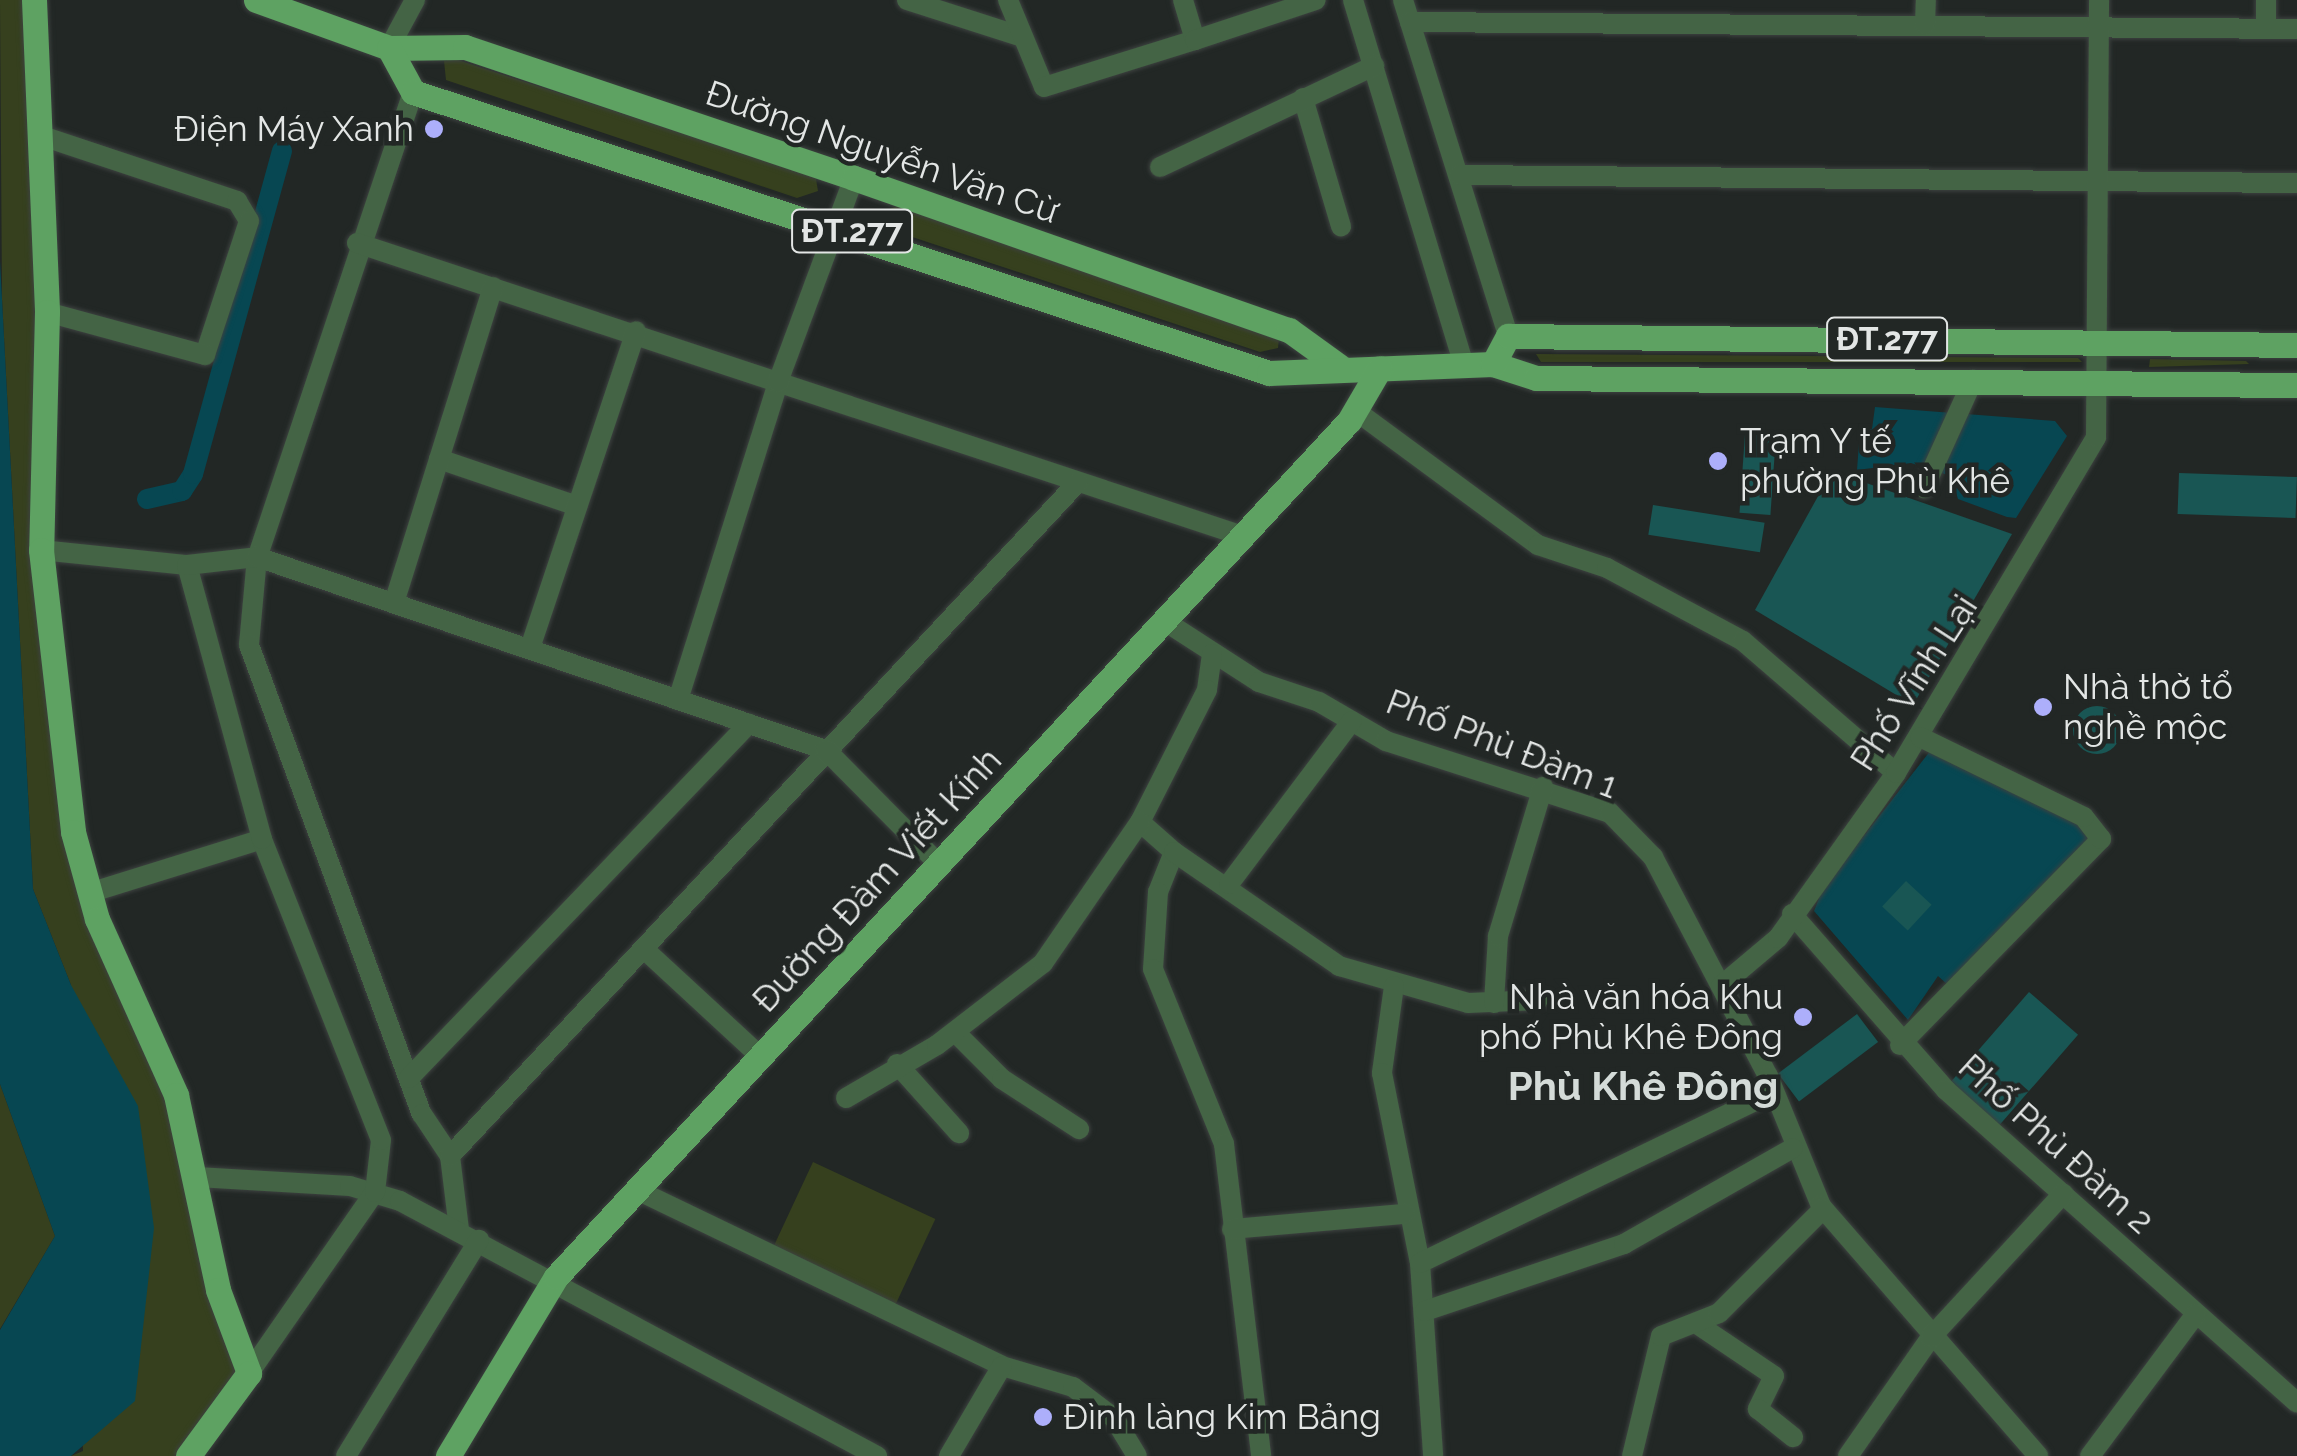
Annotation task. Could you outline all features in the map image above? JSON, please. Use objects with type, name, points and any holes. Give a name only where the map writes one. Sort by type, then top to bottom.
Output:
[{"type":"main road","points":[[34,0],[47,312],[41,550],[73,832],[89,894],[176,1095],[218,1290],[249,1374],[188,1456]]},
{"type":"main road","name":"Đường Nguyễn Văn Cừ","points":[[256,0],[390,48],[465,47],[854,178],[1288,330],[1339,366]]},
{"type":"main road","points":[[390,48],[414,92]]},
{"type":"main road","name":"ĐT.277","points":[[414,92],[838,226],[1268,373],[1339,366],[1493,364],[1536,378],[1968,392],[2100,381],[2289,385]]},
{"type":"main road","points":[[1493,364],[1508,336]]},
{"type":"main road","name":"ĐT.277","points":[[1508,336],[2288,345]]},
{"type":"main road","points":[[2288,345],[2289,385]]},
{"type":"main road","name":"Đường Đàm Viết Kính","points":[[453,1454],[556,1278],[1356,411],[1380,368]]},
{"type":"street","points":[[390,48],[415,0]]},
{"type":"street","points":[[907,0],[1019,36]]},
{"type":"street","points":[[1008,0],[1019,36],[1044,86],[1316,0]]},
{"type":"street","points":[[1183,0],[1195,40]]},
{"type":"street","points":[[1353,0],[1464,366]]},
{"type":"street","points":[[1403,0],[1508,336]]},
{"type":"street","points":[[1926,0],[1926,24]]},
{"type":"street","name":"Phố Vĩnh Lại","points":[[1721,986],[1762,956],[1896,773],[2096,437],[2100,381],[2099,0]]},
{"type":"street","points":[[2266,0],[2266,28]]},
{"type":"street","points":[[1410,22],[1563,10],[1926,24],[2297,29]]},
{"type":"street","points":[[1160,167],[1374,66]]},
{"type":"street","points":[[414,92],[357,243],[257,557],[249,645],[409,1078],[450,1156],[459,1229]]},
{"type":"street","points":[[1302,98],[1341,226]]},
{"type":"street","points":[[39,135],[237,201],[249,222],[205,355],[47,312]]},
{"type":"street","points":[[1459,175],[2297,183]]},
{"type":"street","points":[[678,700],[778,382],[854,178]]},
{"type":"street","points":[[357,243],[636,332],[1242,536]]},
{"type":"street","points":[[394,603],[493,287]]},
{"type":"street","points":[[530,648],[636,332]]},
{"type":"street","points":[[1927,481],[1968,392]]},
{"type":"street","points":[[1356,411],[1538,545],[1606,568],[1742,642],[1896,773]]},
{"type":"street","points":[[439,459],[577,506]]},
{"type":"street","points":[[450,1156],[1078,482]]},
{"type":"street","points":[[41,550],[187,565],[257,557],[826,750],[940,864]]},
{"type":"street","points":[[187,565],[262,839],[382,1140],[376,1192],[249,1374]]},
{"type":"street","name":"Phố Phù Đàm 1","points":[[1163,620],[1212,654],[1386,741],[1543,788],[1610,813],[1653,858],[1721,986],[1823,1210],[2038,1456]]},
{"type":"street","points":[[846,1098],[954,1032],[1043,963],[1140,822],[1206,690],[1212,654]]},
{"type":"street","points":[[1229,884],[1352,721]]},
{"type":"street","points":[[409,1078],[749,724]]},
{"type":"street","points":[[1900,1045],[2101,840],[2084,817],[1920,736]]},
{"type":"street","points":[[1494,1003],[1498,936],[1543,788]]},
{"type":"street","points":[[1140,822],[1174,852],[1229,884],[1338,966],[1394,986],[1494,1003],[1538,1000]]},
{"type":"street","points":[[89,894],[262,839]]},
{"type":"street","points":[[1174,852],[1158,892],[1153,969],[1224,1144],[1261,1456]]},
{"type":"street","name":"Phố Phù Đàm 2","points":[[1792,914],[1900,1045],[2297,1403]]},
{"type":"street","points":[[644,949],[761,1057]]},
{"type":"street","points":[[1394,986],[1382,1072],[1404,1214],[1420,1264],[1434,1456]]},
{"type":"street","points":[[954,1032],[1002,1079],[1079,1129]]},
{"type":"street","points":[[898,1064],[959,1133]]},
{"type":"street","points":[[1420,1264],[1772,1094]]},
{"type":"street","points":[[1426,1311],[1624,1244],[1794,1148]]},
{"type":"street","points":[[196,1178],[376,1192],[556,1278],[877,1456]]},
{"type":"street","points":[[639,1191],[1002,1366],[1100,1403],[1137,1456]]},
{"type":"street","points":[[1848,1456],[1931,1337],[2063,1194]]},
{"type":"street","points":[[1632,1456],[1661,1336],[1700,1326],[1823,1210]]},
{"type":"street","points":[[1232,1229],[1404,1214]]},
{"type":"street","points":[[346,1456],[479,1240]]},
{"type":"street","points":[[2090,1456],[2196,1314]]},
{"type":"street","points":[[1700,1326],[1774,1376],[1758,1409],[1794,1438]]},
{"type":"street","points":[[949,1456],[1002,1366]]},
{"type":"green space","points":[[0,0],[34,0],[41,550],[73,832],[176,1095],[249,1373],[185,1456],[71,1456],[83,1451],[71,985],[33,889],[2,299]]},
{"type":"green space","points":[[455,59],[788,168],[816,179],[818,191],[797,198],[446,80],[444,61]]},
{"type":"green space","points":[[898,206],[1279,338],[1278,348],[1260,352],[888,229],[880,212]]},
{"type":"green space","points":[[1536,354],[2078,358],[2082,362],[1541,362]]},
{"type":"green space","points":[[2150,359],[2246,361],[2249,364],[2149,367]]},
{"type":"green space","points":[[0,1084],[55,1236],[0,1329]]},
{"type":"green space","points":[[813,1162],[935,1219],[895,1305],[773,1248]]},
{"type":"water","points":[[0,261],[33,889],[71,985],[138,1106],[154,1228],[135,1401],[71,1456],[0,1456],[0,1330],[55,1236],[0,1084]]},
{"type":"water","points":[[1875,407],[2055,421],[2067,436],[2016,518],[2007,517],[1958,499],[1951,476],[1911,463],[1857,470],[1860,430],[1872,429]]},
{"type":"water","points":[[1931,750],[2086,829],[2090,843],[1948,985],[1938,976],[1908,1020],[1814,911],[1823,888]]},
{"type":"building","points":[[1745,434],[1776,436],[1770,515],[1739,513]]},
{"type":"building","points":[[1832,471],[2012,534],[1913,705],[1755,610]]},
{"type":"building","points":[[2179,473],[2297,477],[2295,518],[2178,514]]},
{"type":"building","points":[[1653,505],[1765,523],[1760,552],[1648,535]]},
{"type":"building","points":[[2097,706],[2114,713],[2121,730],[2114,747],[2097,754],[2080,747],[2073,730],[2080,713]]},
{"type":"building","points":[[1906,881],[1932,905],[1908,930],[1882,907]]},
{"type":"building","points":[[2029,992],[2078,1035],[1999,1126],[1950,1083]]},
{"type":"building","points":[[1857,1014],[1878,1042],[1799,1102],[1778,1074]]},
{"type":"waterway","points":[[147,499],[182,491],[193,474],[282,151]]},
{"type":"place","name":"Điện Máy Xanh","points":[[434,129]]},
{"type":"place","name":"Trạm Y tế phường Phù Khê","points":[[1718,461]]},
{"type":"place","name":"Nhà thờ tổ nghề mộc","points":[[2043,707]]},
{"type":"place","name":"Nhà văn hóa Khu phố Phù Khê Đông","points":[[1803,1017]]},
{"type":"place","name":"Đình làng Kim Bảng","points":[[1043,1417]]},
{"type":"district","name":"Phù Khê Đông","points":[[1643,1086]]}]
